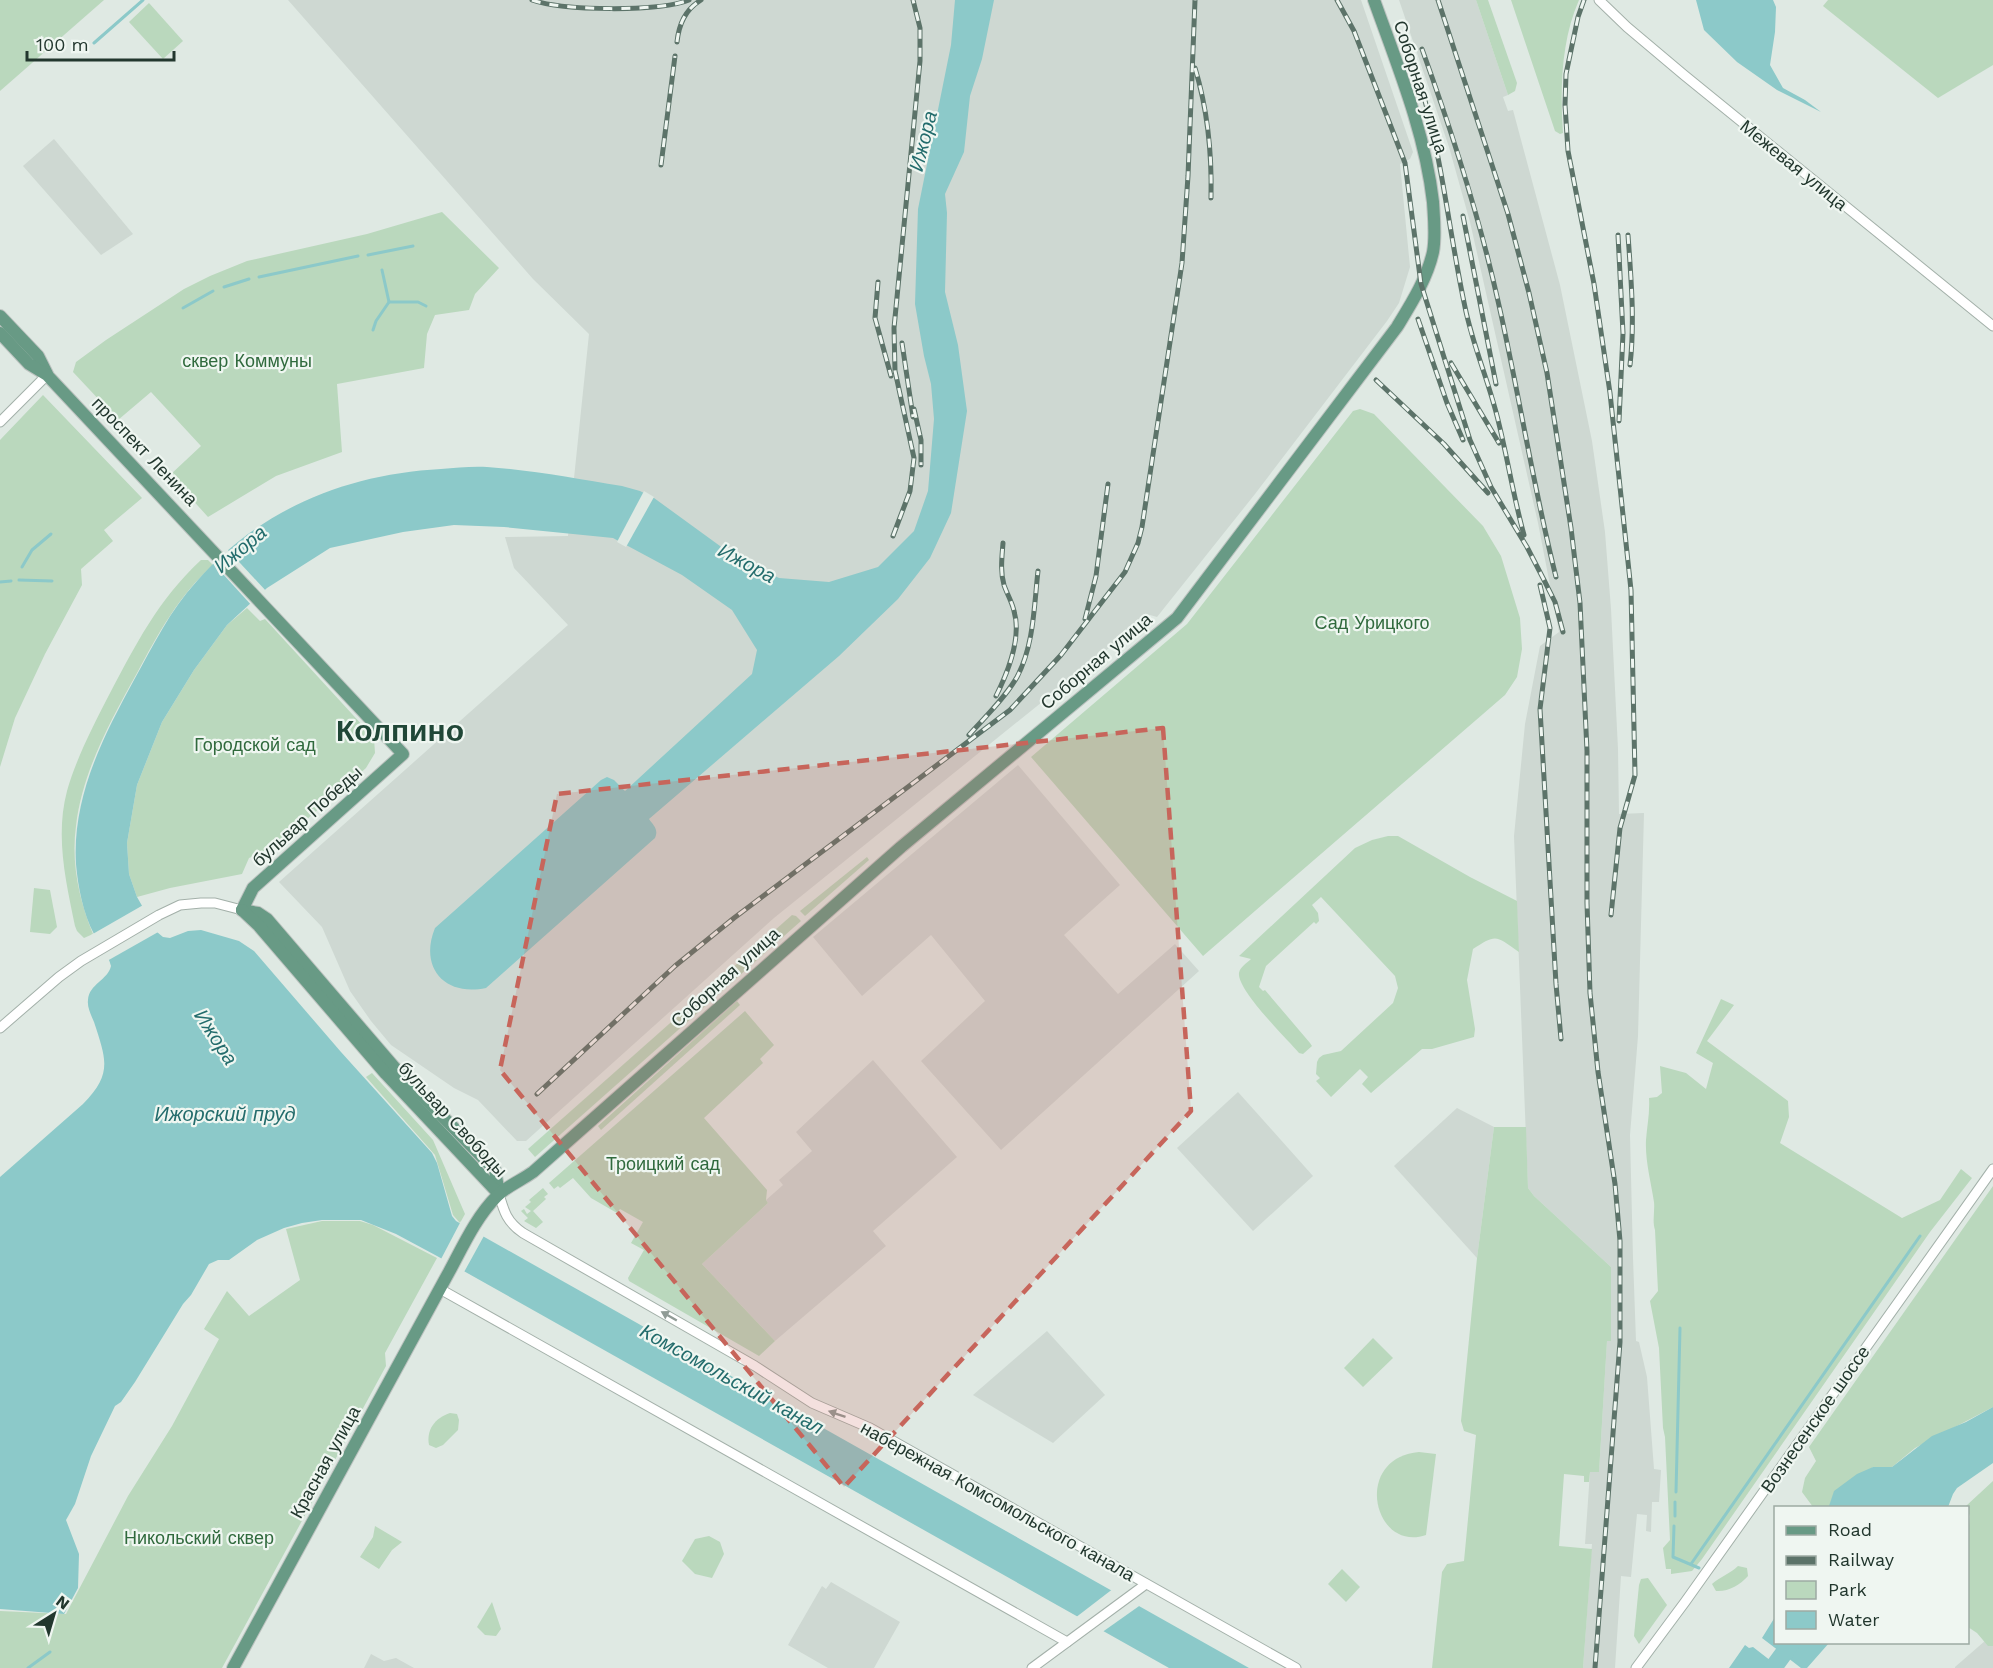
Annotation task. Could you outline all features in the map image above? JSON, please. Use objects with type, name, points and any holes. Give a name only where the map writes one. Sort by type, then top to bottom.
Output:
[{"type":"main road","name":"Соборная улица","points":[[499,1194],[533,1172],[872,872],[1177,618],[1397,327],[1428,268],[1435,235],[1431,190],[1422,136],[1374,0]]},
{"type":"main road","name":"проспект Ленина","points":[[0,316],[38,356],[47,375]]},
{"type":"main road","name":"проспект Ленина","points":[[0,333],[29,364],[47,375],[263,602],[403,754]]},
{"type":"main road","name":"бульвар Победы","points":[[242,910],[253,888],[403,754]]},
{"type":"main road","name":"бульвар Свободы","points":[[242,910],[260,926],[387,1074],[499,1194]]},
{"type":"main road","name":"Красная улица","points":[[233,1668],[476,1222],[499,1194]]},
{"type":"street","name":"Межевая улица","points":[[1599,0],[1676,68],[1993,326]]},
{"type":"street","points":[[0,422],[47,375]]},
{"type":"street","name":"бульвар Свободы","points":[[0,1028],[59,977],[94,952],[159,915],[180,905],[201,903],[215,903],[242,910]]},
{"type":"street","name":"Вознесенское шоссе","points":[[1636,1668],[1993,1169]]},
{"type":"street","name":"набережная Комсомольского канала","points":[[499,1194],[505,1216],[523,1233],[755,1366],[812,1403],[870,1428],[1296,1668]]},
{"type":"street","points":[[440,1289],[1067,1642]]},
{"type":"street","points":[[1032,1668],[1146,1584]]},
{"type":"highlighted area","points":[[1163,728],[1191,1111],[844,1487],[500,1070],[557,794]]},
{"type":"shaded area","points":[[288,0],[1361,0],[1413,152],[1410,159],[1400,164],[1410,267],[1399,303],[1255,494],[1157,617],[1150,615],[774,918],[526,1141],[517,1141],[478,1100],[454,1088],[391,1045],[350,991],[322,927],[279,882],[568,625],[514,568],[505,537],[568,536],[589,334],[533,279]]},
{"type":"shaded area","points":[[1399,0],[1476,0],[1508,95],[1503,97],[1508,111],[1513,110],[1560,285],[1592,441],[1605,532],[1611,609],[1619,814],[1644,813],[1638,1036],[1630,1135],[1633,1258],[1636,1341],[1639,1342],[1647,1377],[1654,1469],[1661,1470],[1659,1502],[1652,1502],[1651,1532],[1646,1531],[1647,1515],[1637,1514],[1631,1577],[1621,1576],[1615,1668],[1583,1668],[1592,1544],[1585,1544],[1590,1472],[1599,1472],[1607,1340],[1611,1340],[1611,1267],[1528,1188],[1514,836],[1525,724],[1540,646],[1559,632],[1538,523],[1470,222],[1449,147]]},
{"type":"shaded area","points":[[54,139],[133,234],[101,255],[23,166]]},
{"type":"shaded area","points":[[1018,765],[1120,885],[1064,935],[1118,994],[1175,944],[1199,971],[1001,1150],[921,1061],[985,1001],[931,935],[862,996],[813,937]]},
{"type":"shaded area","points":[[873,1060],[957,1157],[873,1231],[886,1246],[775,1341],[702,1264],[768,1203],[766,1200],[783,1185],[779,1180],[812,1151],[796,1132]]},
{"type":"shaded area","points":[[1238,1092],[1313,1176],[1253,1231],[1177,1148]]},
{"type":"shaded area","points":[[1457,1108],[1494,1127],[1477,1258],[1394,1166]]},
{"type":"shaded area","points":[[1047,1331],[1105,1395],[1053,1443],[973,1395]]},
{"type":"shaded area","points":[[831,1582],[900,1622],[874,1668],[828,1668],[788,1645],[822,1586],[826,1589]]},
{"type":"shaded area","points":[[1993,1634],[1993,1668],[1955,1668],[1955,1667]]},
{"type":"shaded area","points":[[371,1654],[384,1661],[396,1658],[414,1668],[364,1668]]},
{"type":"green space","points":[[0,0],[104,0],[0,91]]},
{"type":"green space","points":[[1476,0],[1488,0],[1517,83],[1515,91],[1508,95]]},
{"type":"green space","points":[[1511,0],[1579,0],[1565,48],[1563,133],[1555,131]]},
{"type":"green space","points":[[1828,0],[1993,0],[1993,65],[1938,98],[1823,6]]},
{"type":"green space","points":[[149,3],[183,41],[163,59],[129,22]]},
{"type":"green space","name":"сквер Коммуны","points":[[442,212],[499,268],[475,294],[469,310],[435,315],[427,334],[424,368],[337,384],[342,452],[276,476],[208,517],[170,475],[201,446],[151,392],[118,420],[73,372],[76,362],[106,340],[184,289],[210,276],[247,261],[367,234]]},
{"type":"green space","points":[[43,395],[142,498],[104,530],[113,541],[81,569],[82,585],[45,654],[15,718],[0,767],[0,440]]},
{"type":"green space","name":"Сад Урицкого","points":[[1360,409],[1374,414],[1483,526],[1501,556],[1520,618],[1522,649],[1517,677],[1505,695],[1203,956],[1031,757],[1187,624],[1353,411]]},
{"type":"green space","points":[[201,560],[208,560],[213,565],[180,602],[153,644],[108,728],[84,786],[76,826],[75,867],[80,895],[93,934],[84,938],[75,926],[63,859],[62,825],[67,791],[91,730],[139,640],[172,591]]},
{"type":"green space","name":"Городской сад","points":[[247,608],[260,621],[265,619],[374,738],[375,753],[366,768],[276,846],[249,858],[242,874],[137,897],[129,874],[127,843],[137,785],[162,722],[194,670],[227,625]]},
{"type":"green space","points":[[1388,836],[1398,836],[1517,901],[1519,952],[1496,938],[1487,940],[1473,949],[1467,980],[1475,1029],[1474,1037],[1432,1049],[1422,1049],[1371,1093],[1362,1084],[1368,1077],[1360,1069],[1331,1097],[1316,1081],[1320,1078],[1316,1074],[1319,1058],[1341,1051],[1393,1003],[1398,988],[1395,976],[1321,897],[1312,905],[1318,913],[1319,921],[1316,924],[1314,922],[1266,966],[1259,987],[1265,990],[1312,1046],[1303,1054],[1299,1053],[1274,1026],[1246,991],[1240,981],[1239,973],[1251,959],[1239,956],[1355,848]]},
{"type":"green space","points":[[867,857],[869,860],[805,916],[800,911]]},
{"type":"green space","points":[[34,888],[50,890],[57,927],[50,934],[30,932]]},
{"type":"green space","points":[[792,915],[801,921],[535,1157],[528,1149]]},
{"type":"green space","points":[[1721,999],[1734,1005],[1707,1041],[1788,1101],[1789,1117],[1780,1143],[1902,1218],[1940,1200],[1961,1169],[1972,1178],[1930,1232],[1702,1559],[1692,1571],[1671,1574],[1671,1569],[1666,1569],[1663,1548],[1670,1540],[1665,1437],[1659,1348],[1650,1301],[1658,1291],[1654,1202],[1646,1148],[1649,1098],[1657,1097],[1662,1093],[1660,1066],[1686,1073],[1706,1089],[1713,1063],[1696,1053]]},
{"type":"green space","points":[[737,1001],[740,1005],[601,1130],[598,1126]]},
{"type":"green space","name":"Троицкий сад","points":[[745,1011],[774,1045],[760,1059],[763,1063],[704,1118],[767,1190],[768,1203],[702,1264],[775,1341],[759,1356],[629,1281],[628,1278],[644,1250],[631,1243],[643,1222],[620,1209],[617,1213],[591,1198],[573,1178],[560,1188],[558,1186],[554,1189],[549,1183]]},
{"type":"green space","points":[[372,1073],[433,1140],[465,1214],[460,1223],[453,1215],[435,1155],[366,1077]]},
{"type":"green space","points":[[1494,1127],[1526,1127],[1528,1188],[1611,1267],[1611,1341],[1607,1341],[1599,1472],[1590,1472],[1589,1482],[1584,1482],[1584,1476],[1564,1474],[1559,1546],[1592,1549],[1583,1668],[1432,1668],[1442,1572],[1447,1564],[1464,1561],[1476,1435],[1464,1431],[1461,1421],[1477,1258]]},
{"type":"green space","points":[[1993,1186],[1993,1407],[1915,1448],[1892,1467],[1873,1467],[1829,1506],[1812,1506],[1802,1492],[1805,1478],[1816,1461],[1809,1447]]},
{"type":"green space","points":[[543,1188],[548,1194],[544,1197],[546,1199],[533,1211],[543,1222],[536,1228],[524,1221],[528,1218],[521,1211],[524,1209],[527,1214],[531,1211],[525,1207],[531,1202],[529,1200]]},
{"type":"green space","name":"Никольский сквер","points":[[322,1221],[360,1221],[373,1225],[437,1258],[385,1353],[386,1366],[222,1668],[0,1668],[0,1611],[66,1614],[128,1496],[172,1426],[219,1339],[204,1329],[227,1291],[249,1316],[300,1280],[286,1229]]},
{"type":"green space","points":[[1373,1338],[1393,1358],[1363,1387],[1344,1368]]},
{"type":"green space","points":[[450,1413],[457,1414],[458,1430],[443,1445],[436,1448],[429,1445],[429,1434],[433,1425]]},
{"type":"green space","points":[[1419,1452],[1436,1454],[1426,1535],[1408,1537],[1393,1530],[1383,1518],[1378,1502],[1378,1486],[1384,1470],[1398,1458]]},
{"type":"green space","points":[[1993,1481],[1993,1646],[1988,1646],[1969,1628],[1970,1516],[1969,1506],[1966,1506]]},
{"type":"green space","points":[[375,1526],[402,1542],[392,1550],[379,1569],[360,1557],[373,1537]]},
{"type":"green space","points":[[709,1536],[720,1542],[724,1554],[712,1578],[695,1574],[682,1561],[695,1539]]},
{"type":"green space","points":[[1738,1566],[1747,1568],[1748,1576],[1733,1587],[1716,1591],[1712,1584]]},
{"type":"green space","points":[[1342,1569],[1360,1587],[1346,1602],[1328,1584]]},
{"type":"green space","points":[[1648,1578],[1667,1605],[1639,1644],[1634,1636],[1639,1585],[1641,1579]]},
{"type":"green space","points":[[492,1602],[501,1629],[496,1636],[485,1635],[477,1627]]},
{"type":"water","points":[[955,0],[994,0],[982,59],[970,96],[964,152],[945,194],[947,213],[945,292],[958,345],[967,411],[951,513],[930,558],[898,599],[839,656],[649,819],[656,830],[655,838],[486,988],[471,990],[447,983],[433,966],[430,955],[435,928],[601,780],[607,777],[614,780],[625,791],[752,674],[757,650],[732,610],[682,575],[613,538],[504,527],[454,525],[403,532],[330,548],[267,588],[227,625],[194,670],[162,722],[137,785],[127,843],[129,874],[137,897],[157,932],[163,937],[170,938],[188,931],[201,930],[239,941],[254,951],[432,1153],[452,1216],[456,1221],[1249,1668],[1169,1668],[437,1256],[396,1234],[361,1220],[322,1220],[284,1228],[257,1240],[229,1260],[218,1260],[209,1264],[135,1382],[121,1402],[115,1406],[91,1456],[75,1504],[66,1520],[79,1554],[78,1588],[64,1614],[0,1609],[0,1177],[83,1104],[93,1093],[103,1075],[104,1056],[88,1000],[92,990],[111,966],[90,926],[80,891],[76,864],[79,815],[92,768],[111,723],[162,629],[187,592],[222,556],[248,534],[277,515],[339,488],[372,478],[406,472],[464,467],[521,470],[640,491],[654,498],[731,554],[779,578],[829,582],[878,567],[914,531],[928,491],[934,419],[931,384],[915,304],[918,209],[951,45]]},
{"type":"water","points":[[1696,0],[1773,0],[1776,7],[1775,32],[1770,65],[1783,88],[1821,112],[1777,90],[1737,62],[1704,30]]},
{"type":"water","points":[[1993,1407],[1993,1463],[1957,1488],[1948,1506],[1829,1506],[1834,1491],[1857,1474],[1873,1467],[1892,1467],[1932,1436],[1966,1422]]},
{"type":"water","points":[[1774,1619],[1774,1644],[1828,1644],[1807,1668],[1801,1668],[1762,1638]]},
{"type":"water","points":[[1745,1645],[1749,1648],[1753,1647],[1780,1668],[1729,1668]]},
{"type":"pier","points":[[644,491],[654,497],[626,547],[617,542]]},
{"type":"pier","points":[[227,549],[267,592],[253,607],[212,562]]},
{"type":"pier","points":[[145,904],[160,931],[107,961],[91,935]]},
{"type":"pier","points":[[461,1221],[485,1234],[463,1274],[440,1261]]},
{"type":"pier","points":[[1114,1588],[1142,1604],[1101,1633],[1075,1618]]},
{"type":"waterway","points":[[94,43],[143,0]]},
{"type":"waterway","points":[[368,255],[413,246]]},
{"type":"waterway","points":[[259,277],[358,256]]},
{"type":"waterway","points":[[373,330],[376,321],[389,302],[382,270]]},
{"type":"waterway","points":[[224,287],[249,279]]},
{"type":"waterway","points":[[183,308],[213,291]]},
{"type":"waterway","points":[[389,302],[418,302],[426,306]]},
{"type":"waterway","points":[[22,567],[32,550],[51,534]]},
{"type":"waterway","points":[[19,580],[52,581]]},
{"type":"waterway","points":[[0,582],[11,581]]},
{"type":"waterway","points":[[1691,1564],[1920,1236]]},
{"type":"waterway","points":[[1676,1492],[1680,1328]]},
{"type":"waterway","points":[[1675,1502],[1675,1516]]},
{"type":"waterway","points":[[1674,1526],[1673,1557],[1699,1568]]},
{"type":"waterway","points":[[1773,1668],[1791,1644]]},
{"type":"waterway","points":[[28,1668],[50,1652]]},
{"type":"railway","points":[[532,0],[546,4],[611,9],[657,7],[689,0]]},
{"type":"railway","points":[[677,42],[684,18],[701,0]]},
{"type":"railway","points":[[893,536],[910,491],[914,458],[895,371],[894,328],[920,61],[920,28],[913,0]]},
{"type":"railway","points":[[537,1094],[675,966],[734,918],[1010,710],[1061,655],[1125,572],[1138,543],[1142,527],[1182,263],[1195,0]]},
{"type":"railway","points":[[1337,0],[1354,31],[1405,163],[1421,284],[1470,440],[1491,487],[1527,547],[1555,602],[1563,632]]},
{"type":"railway","points":[[1438,0],[1508,214],[1529,293],[1547,373],[1580,603],[1587,751],[1587,903],[1590,993],[1598,1072],[1615,1184],[1620,1241],[1620,1342],[1595,1668]]},
{"type":"railway","points":[[1584,0],[1578,17],[1566,74],[1565,105],[1568,151],[1594,284],[1610,393],[1631,590],[1635,775],[1620,828],[1611,915]]},
{"type":"railway","points":[[1422,49],[1464,174],[1491,269],[1556,577]]},
{"type":"railway","points":[[661,165],[675,56]]},
{"type":"railway","points":[[1195,68],[1208,133],[1211,198]]},
{"type":"railway","points":[[1424,97],[1431,123],[1468,322],[1495,409],[1524,535]]},
{"type":"railway","points":[[1463,216],[1496,384]]},
{"type":"railway","points":[[1618,235],[1623,333],[1619,421]]},
{"type":"railway","points":[[1628,235],[1632,316],[1630,365]]},
{"type":"railway","points":[[878,282],[875,318],[891,376]]},
{"type":"railway","points":[[1418,319],[1447,403],[1463,440]]},
{"type":"railway","points":[[902,343],[913,417]]},
{"type":"railway","points":[[1451,363],[1499,443]]},
{"type":"railway","points":[[1376,380],[1444,444],[1488,493]]},
{"type":"railway","points":[[914,409],[921,440],[921,465]]},
{"type":"railway","points":[[1085,619],[1096,576],[1108,484]]},
{"type":"railway","points":[[996,696],[1009,666],[1016,632],[1014,611],[1003,580],[1003,543]]},
{"type":"railway","points":[[969,735],[1007,692],[1023,665],[1032,625],[1038,571]]},
{"type":"railway","points":[[1540,585],[1550,628],[1540,709],[1561,1039]]},
{"type":"district","name":"Колпино","points":[[400,730]]},
{"type":"water label","name":"Ижора","points":[[923,141]]},
{"type":"water label","name":"Ижора","points":[[240,549]]},
{"type":"water label","name":"Ижора","points":[[747,563]]},
{"type":"water label","name":"Ижора","points":[[216,1037]]},
{"type":"water label","name":"Ижорский пруд","points":[[225,1114]]},
{"type":"water label","name":"Комсомольский канал","points":[[732,1379]]}]
